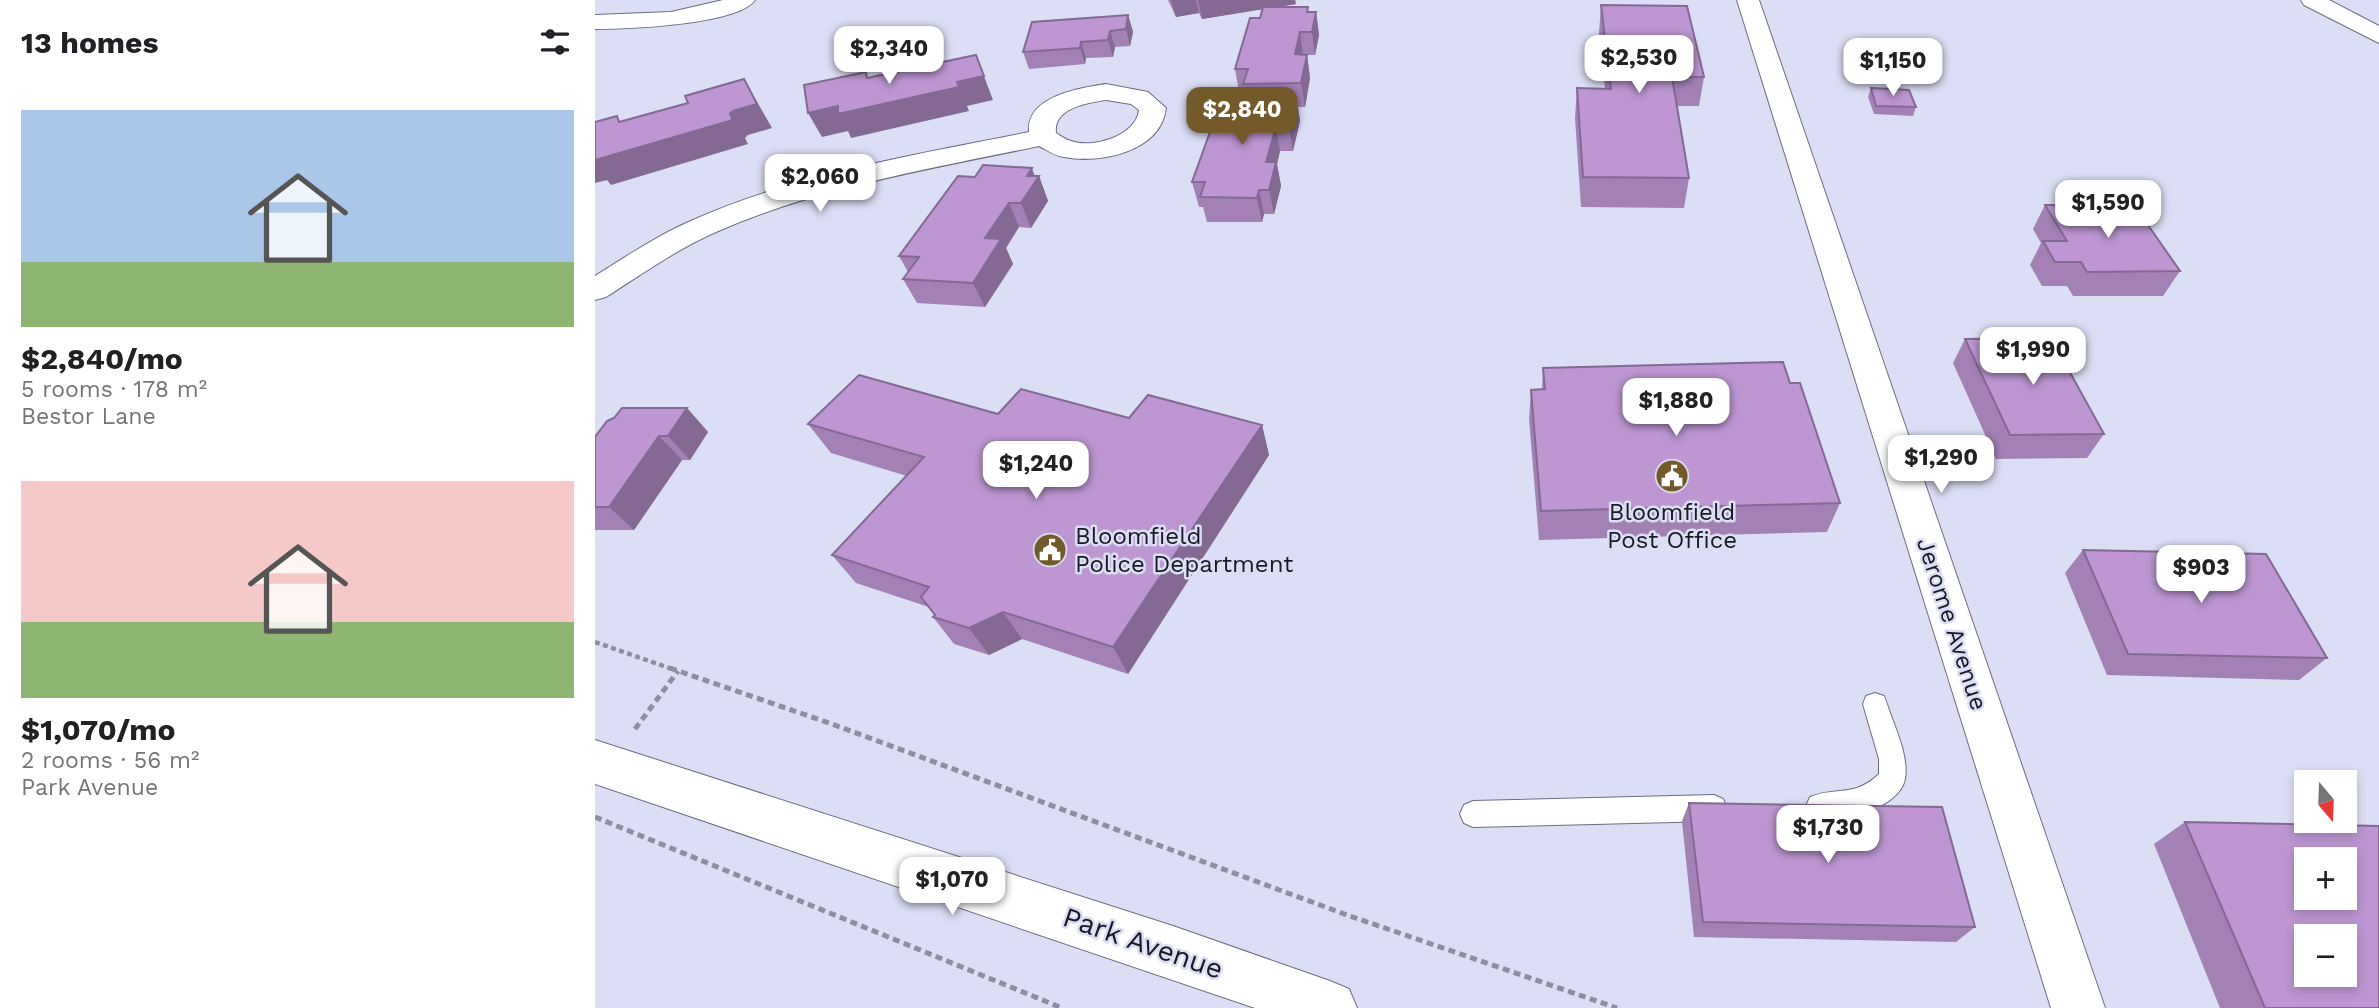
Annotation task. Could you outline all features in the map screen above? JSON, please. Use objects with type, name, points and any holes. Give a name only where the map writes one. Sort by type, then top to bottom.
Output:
[{"type":"street","points":[[595,22],[660,21],[715,12],[744,0]]},
{"type":"street","name":"Jerome Avenue","points":[[1748,0],[2078,1008]]},
{"type":"street","points":[[2312,0],[2379,36]]},
{"type":"street","points":[[595,290],[675,241],[744,211],[841,183],[1043,137]]},
{"type":"street","name":"Park Avenue","points":[[595,762],[1160,948],[1331,1008]]},
{"type":"lane","points":[[1788,807],[1857,805],[1879,793],[1892,779],[1892,759],[1875,704]]},
{"type":"lane","points":[[1473,814],[1734,808]]},
{"type":"path","points":[[595,642],[832,724],[1346,915],[1618,1008]]},
{"type":"path","points":[[595,817],[1062,1008]]},
{"type":"building","points":[[1601,5],[1687,6],[1704,77],[1672,77],[1689,178],[1583,177],[1577,88],[1611,89]]},
{"type":"building","points":[[1263,7],[1308,7],[1307,12],[1316,12],[1312,32],[1300,32],[1295,54],[1307,55],[1301,83],[1243,84],[1248,69],[1235,69],[1250,18],[1260,18]]},
{"type":"building","points":[[1128,15],[1126,29],[1110,31],[1108,40],[1081,42],[1080,48],[1023,52],[1032,22]]},
{"type":"building","points":[[976,55],[984,76],[957,82],[959,87],[838,114],[838,106],[808,113],[804,85],[866,72],[867,78]]},
{"type":"building","points":[[744,79],[757,104],[733,111],[730,114],[733,120],[595,160],[595,122],[617,116],[619,122],[688,103],[685,96]]},
{"type":"building","points":[[1871,88],[1909,90],[1916,107],[1876,106]]},
{"type":"building","points":[[1237,97],[1296,97],[1289,127],[1276,127],[1266,162],[1276,162],[1269,190],[1259,190],[1257,198],[1200,197],[1205,182],[1192,182],[1219,107],[1233,107]]},
{"type":"building","points":[[983,165],[1032,168],[1027,176],[1039,176],[1021,203],[1009,203],[985,238],[1001,239],[973,283],[903,279],[919,257],[899,256],[958,176],[975,177]]},
{"type":"building","points":[[2045,205],[2134,205],[2180,271],[2087,272],[2081,262],[2055,262],[2043,241],[2067,241]]},
{"type":"building","points":[[2051,338],[2104,434],[2010,435],[1965,339]]},
{"type":"building","name":"Bloomfield Post Office","points":[[1783,362],[1790,383],[1800,383],[1840,503],[1541,511],[1531,390],[1545,389],[1543,368]]},
{"type":"building","points":[[859,375],[998,414],[1021,389],[1129,418],[1148,395],[1262,425],[1113,647],[1003,612],[969,628],[933,617],[935,615],[921,597],[929,587],[832,555],[924,457],[808,424]]},
{"type":"building","points":[[622,408],[687,408],[668,436],[659,436],[609,507],[595,507],[595,437],[607,421],[614,418]]},
{"type":"building","points":[[2083,550],[2266,554],[2327,658],[2128,654]]},
{"type":"building","points":[[1689,803],[1942,807],[1975,927],[1703,922]]},
{"type":"building","points":[[2185,822],[2294,824],[2294,833],[2357,833],[2357,826],[2379,826],[2379,1008],[2265,1008]]},
{"type":"place","name":"Bloomfield Post Office","points":[[1672,476]]},
{"type":"place","name":"Bloomfield Police Department","points":[[1050,550]]}]
